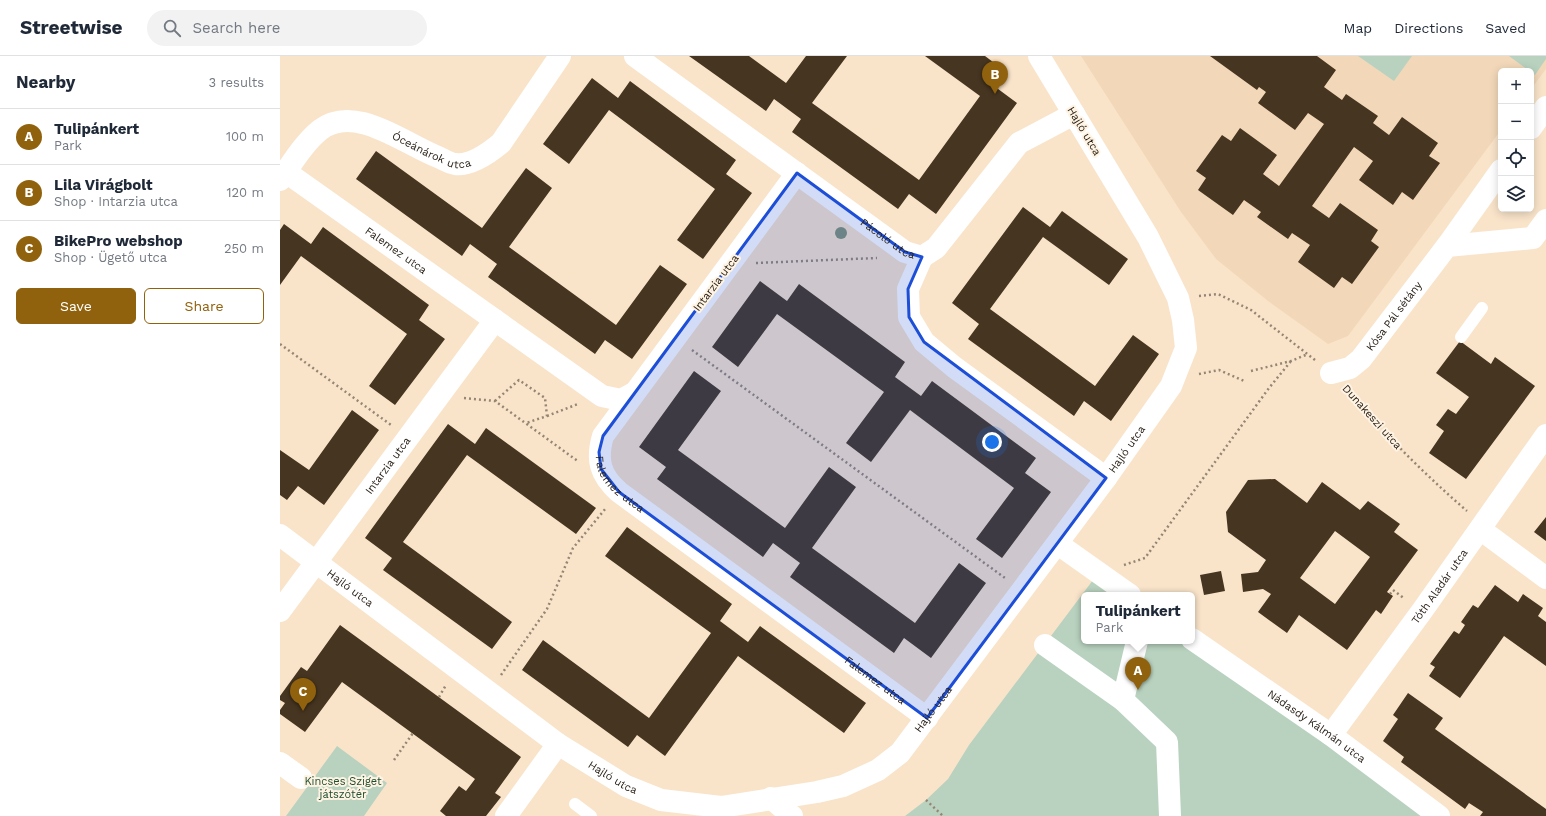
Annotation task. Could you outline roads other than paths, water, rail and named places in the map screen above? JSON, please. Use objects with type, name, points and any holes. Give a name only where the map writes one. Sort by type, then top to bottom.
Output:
[{"type":"street","name":"Óceánárok utca","points":[[283,176],[308,142],[321,130],[336,122],[355,121],[372,125],[421,150],[455,164],[476,160],[490,153],[501,143],[560,56]]},
{"type":"street","name":"Pácoló utca","points":[[635,56],[905,252],[922,257],[908,289],[908,296],[909,317],[924,342],[954,367],[1106,478]]},
{"type":"street","name":"Hajló utca","points":[[280,535],[488,694],[558,744],[626,786],[661,800],[721,808],[843,786],[878,770],[900,753],[1058,544],[1171,386],[1186,348],[1183,320],[1178,298],[1148,237],[1039,56]]},
{"type":"street","points":[[1534,124],[1546,108]]},
{"type":"street","points":[[922,257],[936,248],[1019,143],[1074,114]]},
{"type":"street","name":"Intarzia utca","points":[[634,393],[797,173]]},
{"type":"street","name":"Kósa Pál sétány","points":[[1331,372],[1350,368],[1361,359],[1447,246],[1498,174]]},
{"type":"street","name":"Falemez utca","points":[[283,176],[495,320],[602,396],[621,400],[634,393]]},
{"type":"street","points":[[1447,246],[1533,238],[1546,220]]},
{"type":"street","name":"Intarzia utca","points":[[280,611],[407,437],[495,320]]},
{"type":"street","name":"Falemez utca","points":[[634,393],[603,436],[598,452],[601,468],[612,486],[618,492],[927,718]]},
{"type":"street","name":"Tóth Aladár utca","points":[[1331,735],[1546,435]]},
{"type":"street","points":[[1480,529],[1546,578]]},
{"type":"street","points":[[1058,544],[1126,592]]},
{"type":"street","name":"Nádasdy Kálmán utca","points":[[1195,641],[1331,735],[1439,816]]},
{"type":"street","points":[[1123,700],[1136,644]]},
{"type":"street","points":[[1045,645],[1123,700],[1167,742],[1170,816]]},
{"type":"street","points":[[506,816],[558,744]]},
{"type":"street","points":[[280,763],[301,778]]},
{"type":"street","points":[[771,798],[792,816]]},
{"type":"lane","points":[[1461,337],[1482,308]]},
{"type":"lane","points":[[575,804],[591,816]]},
{"type":"place","name":"Lila Virágbolt","points":[[995,94]]},
{"type":"place","name":"Tulipánkert","points":[[1138,690]]},
{"type":"place","name":"BikePro webshop","points":[[303,711]]},
{"type":"park label","name":"Kincses Sziget játszótér","points":[[343,787]]}]
